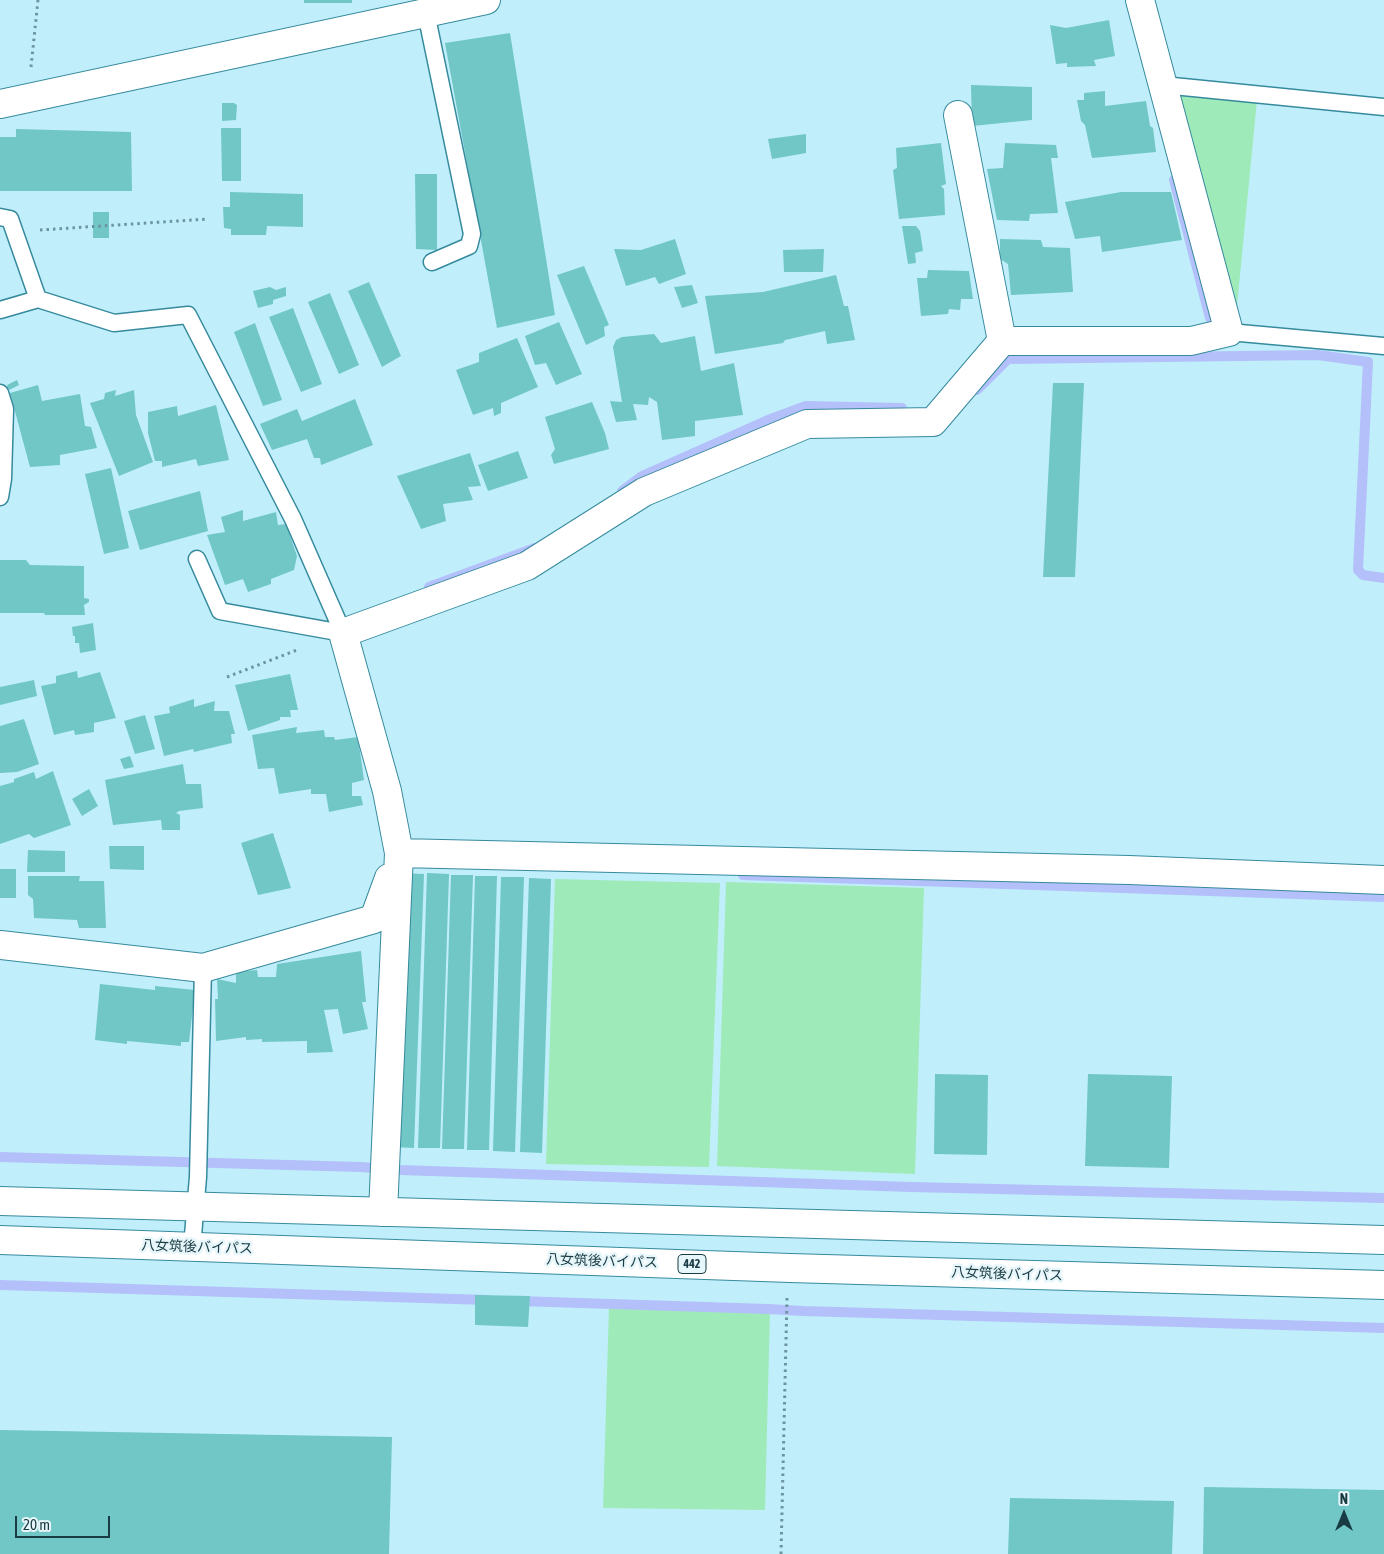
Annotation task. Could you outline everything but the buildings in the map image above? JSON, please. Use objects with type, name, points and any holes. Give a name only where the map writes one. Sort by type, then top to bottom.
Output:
[{"type":"main road","points":[[0,104],[486,0]]},
{"type":"main road","points":[[383,1212],[398,853],[387,791],[343,633],[528,566],[644,492],[807,424],[933,422],[1002,341],[1191,341],[1229,332],[1140,0]]},
{"type":"main road","points":[[958,115],[1002,341]]},
{"type":"main road","points":[[398,853],[1129,870],[1384,880]]},
{"type":"main road","points":[[0,945],[203,968],[374,919],[398,853]]},
{"type":"main road","points":[[0,1201],[1384,1240]]},
{"type":"main road","name":"八女筑後バイパス","points":[[0,1240],[790,1268],[1384,1286]]},
{"type":"lane","points":[[426,13],[472,234],[469,246],[432,262]]},
{"type":"lane","points":[[1163,85],[1384,108]]},
{"type":"lane","points":[[0,217],[10,219],[38,299]]},
{"type":"lane","points":[[0,310],[38,299],[114,323],[188,315],[294,519],[343,633]]},
{"type":"lane","points":[[1229,332],[1384,346]]},
{"type":"lane","points":[[0,393],[5,409],[4,479],[0,497]]},
{"type":"lane","points":[[197,558],[220,611],[343,633]]},
{"type":"lane","points":[[192,1247],[198,1177],[203,968]]},
{"type":"path","points":[[28,97],[38,0]]},
{"type":"path","points":[[14,231],[208,219]]},
{"type":"path","points":[[227,677],[299,650]]},
{"type":"path","points":[[780,1554],[790,1268]]},
{"type":"green space","points":[[1173,91],[1257,100],[1235,327]]},
{"type":"green space","points":[[555,879],[720,883],[709,1167],[546,1164]]},
{"type":"green space","points":[[726,882],[924,888],[915,1174],[717,1166]]},
{"type":"green space","points":[[609,1307],[770,1311],[765,1510],[603,1508]]},
{"type":"waterway","points":[[1174,180],[1210,318]]},
{"type":"waterway","points":[[977,390],[1008,359],[1318,355],[1368,362],[1358,570],[1363,575],[1384,578]]},
{"type":"waterway","points":[[622,491],[642,476],[768,420],[806,406],[902,408]]},
{"type":"waterway","points":[[429,587],[535,548]]},
{"type":"waterway","points":[[743,875],[1384,897]]},
{"type":"waterway","points":[[0,1157],[361,1167],[400,1170],[911,1187],[1384,1198]]},
{"type":"waterway","points":[[0,1285],[488,1300]]},
{"type":"waterway","points":[[518,1301],[1384,1328]]}]
